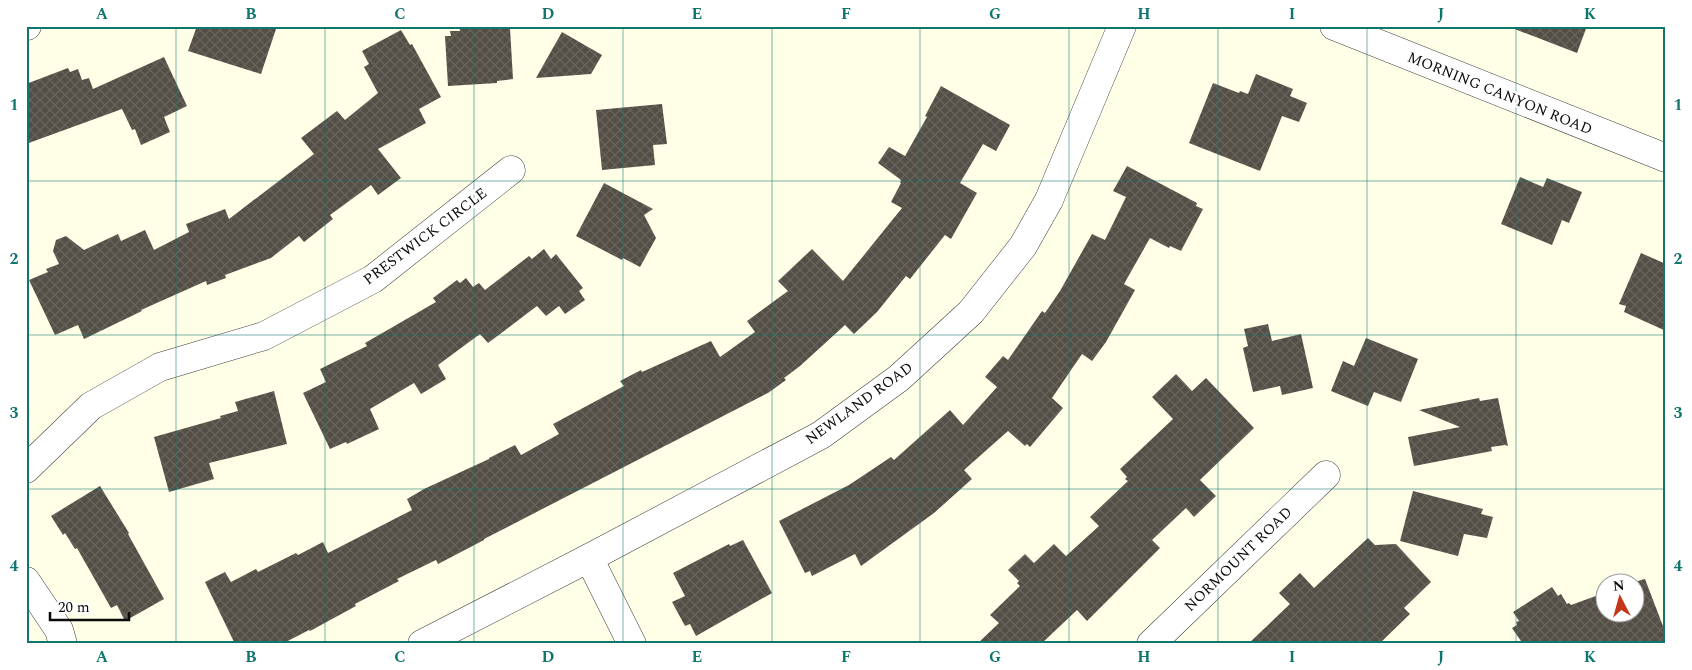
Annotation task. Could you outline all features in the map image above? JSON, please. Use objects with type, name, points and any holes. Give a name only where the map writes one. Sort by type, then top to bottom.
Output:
[{"type":"street","name":"NEWLAND ROAD","points":[[422,644],[820,435],[899,378],[971,312],[1023,246],[1049,200],[1122,26]]},
{"type":"street","name":"MORNING CANYON ROAD","points":[[1334,26],[1666,158]]},
{"type":"street","name":"PRESTWICK CIRCLE","points":[[26,469],[91,406],[160,367],[264,336],[373,279],[511,170]]},
{"type":"street","name":"NORMOUNT ROAD","points":[[1151,644],[1326,475]]},
{"type":"street","points":[[588,558],[632,644]]},
{"type":"street","points":[[26,581],[59,630],[63,644]]},
{"type":"building","points":[[197,26],[277,26],[261,74],[188,51]]},
{"type":"building","points":[[459,26],[495,26],[496,29],[510,28],[513,79],[497,81],[497,83],[448,86],[445,36],[451,36],[450,31],[460,31]]},
{"type":"building","points":[[1513,26],[1587,26],[1577,53],[1512,28]]},
{"type":"building","points":[[401,30],[410,45],[412,44],[441,97],[419,109],[426,123],[378,149],[401,178],[378,195],[371,185],[330,215],[333,219],[304,242],[299,236],[271,258],[225,275],[226,278],[207,285],[206,281],[141,310],[84,339],[78,325],[55,335],[29,280],[48,272],[46,269],[59,264],[53,251],[56,240],[66,236],[84,250],[118,234],[121,241],[145,230],[154,250],[189,232],[186,224],[225,209],[229,219],[314,154],[301,138],[337,111],[345,120],[378,93],[364,67],[369,64],[362,51]]},
{"type":"building","points":[[562,32],[602,55],[591,74],[536,78]]},
{"type":"building","points":[[164,57],[187,106],[164,117],[170,132],[141,145],[135,129],[132,130],[122,109],[26,144],[26,84],[68,68],[70,72],[78,69],[82,80],[89,78],[93,89]]},
{"type":"building","points":[[1256,74],[1293,89],[1290,96],[1307,103],[1299,122],[1282,116],[1260,171],[1189,143],[1213,83],[1239,93],[1240,91],[1248,94]]},
{"type":"building","points":[[941,86],[1010,125],[996,151],[983,144],[960,183],[977,193],[951,239],[945,235],[910,279],[906,276],[877,312],[854,334],[845,325],[784,378],[786,380],[768,393],[438,564],[436,560],[397,579],[399,581],[310,631],[282,644],[235,644],[205,582],[225,572],[231,582],[256,569],[258,572],[296,553],[298,555],[323,542],[328,553],[412,510],[407,499],[424,489],[515,445],[521,455],[559,434],[553,424],[624,386],[620,381],[641,370],[642,372],[711,341],[720,357],[755,332],[747,321],[788,291],[778,281],[812,249],[843,281],[902,208],[891,202],[901,180],[878,163],[889,147],[905,156],[927,117],[925,116]]},
{"type":"building","points":[[662,104],[667,144],[653,145],[655,165],[602,170],[596,110]]},
{"type":"building","points":[[1127,166],[1197,203],[1196,206],[1203,209],[1181,251],[1170,246],[1169,248],[1150,238],[1124,284],[1135,290],[1106,342],[1092,361],[1082,354],[1052,398],[1063,408],[1030,447],[1027,444],[1025,446],[1008,431],[964,470],[972,479],[934,513],[861,566],[855,554],[812,576],[810,571],[805,573],[779,521],[849,485],[891,457],[894,460],[950,410],[963,425],[997,387],[985,377],[1003,356],[1008,360],[1042,311],[1045,313],[1060,291],[1092,234],[1105,240],[1126,197],[1113,191]]},
{"type":"building","points":[[1520,177],[1543,187],[1547,178],[1582,192],[1569,223],[1562,220],[1552,245],[1501,224]]},
{"type":"building","points":[[604,183],[653,209],[644,215],[656,238],[640,267],[623,258],[622,260],[576,236]]},
{"type":"building","points":[[544,249],[551,259],[556,254],[583,288],[579,291],[585,300],[565,314],[559,306],[546,316],[537,306],[488,343],[480,334],[438,365],[446,379],[421,394],[414,383],[370,409],[379,429],[347,444],[346,442],[330,449],[303,393],[326,382],[320,369],[367,346],[365,343],[436,302],[433,298],[457,280],[460,283],[466,278],[473,287],[479,283],[485,290],[529,256],[532,259]]},
{"type":"building","points":[[1641,253],[1666,264],[1666,331],[1624,312],[1626,306],[1619,304]]},
{"type":"building","points":[[1268,324],[1272,341],[1301,334],[1313,388],[1282,395],[1280,386],[1253,392],[1243,348],[1248,346],[1244,329]]},
{"type":"building","points":[[1366,338],[1418,359],[1401,402],[1374,392],[1368,406],[1331,391],[1343,361],[1354,366]]},
{"type":"building","points":[[1176,374],[1192,391],[1206,378],[1254,428],[1200,480],[1216,496],[1194,517],[1186,508],[1152,540],[1160,548],[1087,621],[1077,610],[1041,644],[977,644],[999,623],[990,615],[1020,586],[1017,583],[1019,581],[1008,570],[1025,554],[1034,563],[1054,544],[1066,556],[1099,526],[1090,517],[1128,481],[1120,469],[1173,419],[1152,397]]},
{"type":"building","points":[[274,391],[287,444],[209,463],[214,479],[169,492],[154,437],[221,418],[220,416],[238,411],[235,402]]},
{"type":"building","points":[[1479,398],[1480,401],[1498,398],[1508,446],[1491,447],[1492,451],[1414,466],[1408,437],[1460,427],[1419,410]]},
{"type":"building","points":[[100,486],[129,533],[164,599],[125,621],[117,605],[111,608],[77,548],[75,549],[65,533],[63,535],[51,516]]},
{"type":"building","points":[[1413,491],[1483,509],[1481,514],[1493,517],[1487,538],[1464,534],[1458,556],[1400,541]]},
{"type":"building","points":[[1368,538],[1375,545],[1396,544],[1431,582],[1404,608],[1410,614],[1379,644],[1248,644],[1290,604],[1279,593],[1300,573],[1314,588]]},
{"type":"building","points":[[743,540],[772,593],[696,636],[690,624],[685,626],[672,602],[685,596],[673,573],[729,544],[730,546]]},
{"type":"building","points":[[1644,579],[1666,634],[1666,644],[1523,644],[1512,628],[1519,621],[1513,612],[1552,587],[1558,596],[1561,594],[1567,604],[1571,605],[1594,597],[1594,622],[1644,622]]}]
